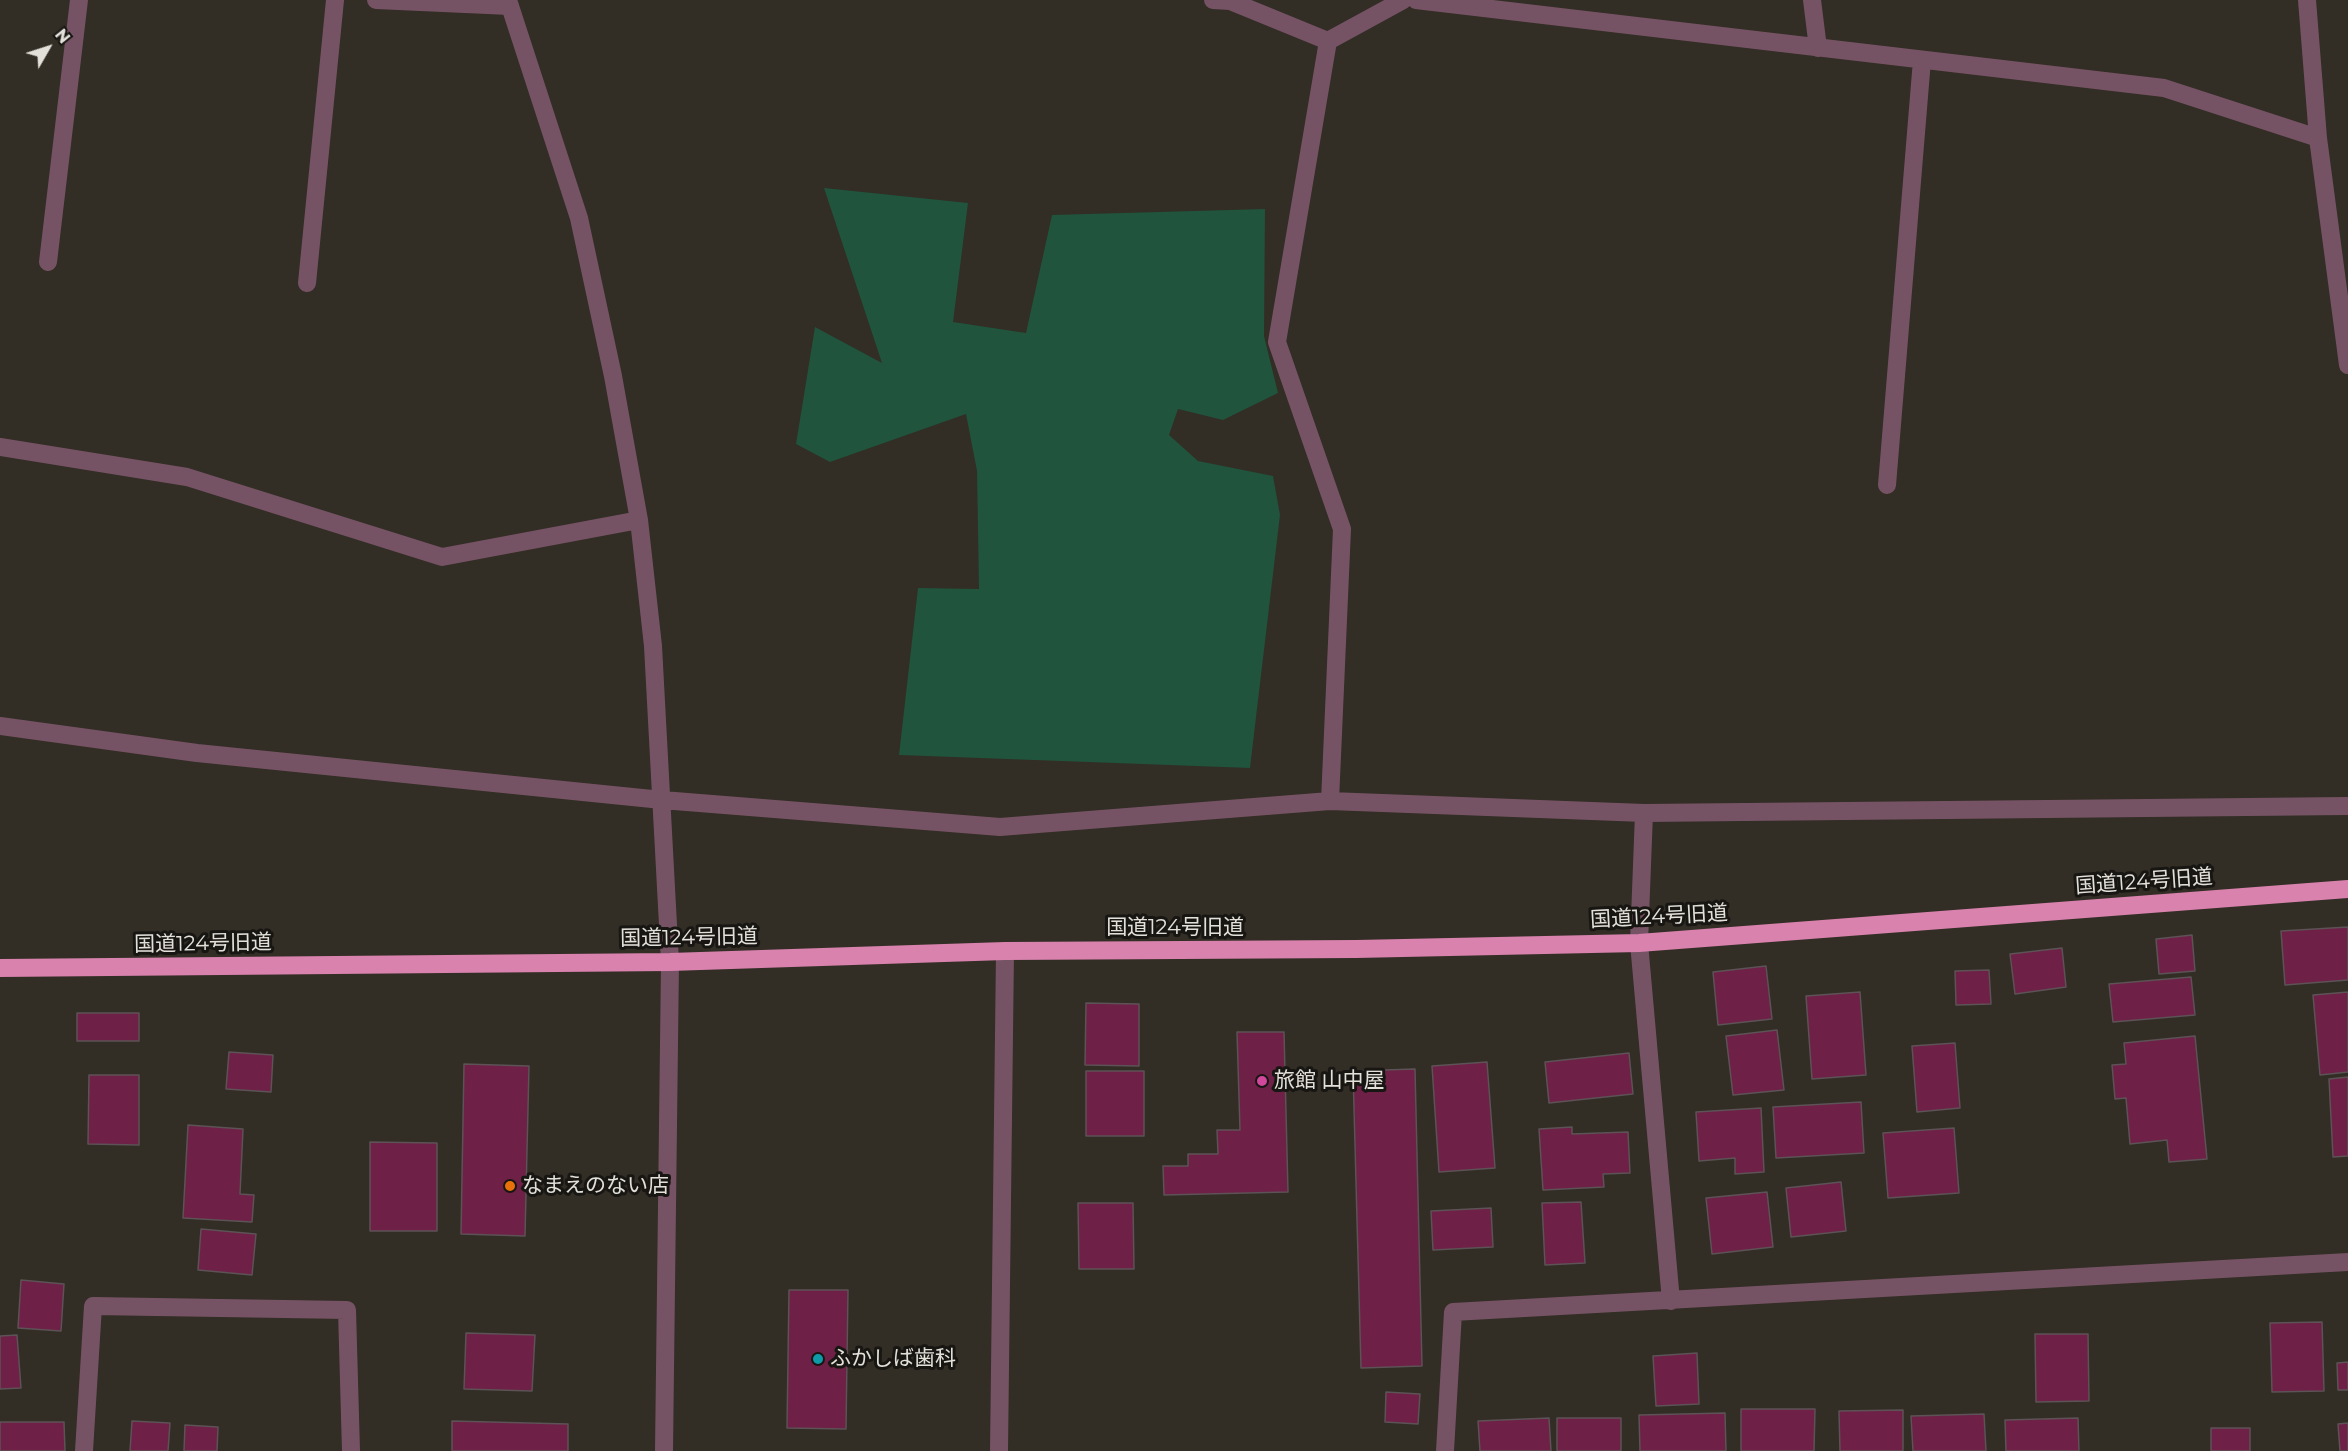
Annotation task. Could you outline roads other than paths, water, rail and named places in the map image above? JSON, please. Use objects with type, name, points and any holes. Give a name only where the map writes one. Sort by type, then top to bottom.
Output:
[{"type":"highway","name":"国道124号旧道","points":[[0,968],[670,962],[1005,951],[1344,949],[1639,943],[2348,889]]},
{"type":"street","points":[[48,262],[80,0]]},
{"type":"street","points":[[307,284],[335,0]]},
{"type":"street","points":[[376,0],[509,3],[579,218],[613,376],[639,520],[653,646],[663,800],[670,962],[664,1451]]},
{"type":"street","points":[[1213,0],[1230,1],[1328,41]]},
{"type":"street","points":[[1328,41],[1402,0]]},
{"type":"street","points":[[1416,0],[2164,88],[2318,138]]},
{"type":"street","points":[[1812,0],[1818,48]]},
{"type":"street","points":[[2307,0],[2318,138],[2348,365]]},
{"type":"street","points":[[1328,41],[1277,342],[1342,529],[1330,801]]},
{"type":"street","points":[[1887,485],[1922,60]]},
{"type":"street","points":[[0,447],[187,477],[442,557],[639,520]]},
{"type":"street","points":[[0,726],[196,753],[663,800],[1000,827],[1330,801],[1644,813],[2348,806]]},
{"type":"street","points":[[1644,813],[1639,943],[1671,1300]]},
{"type":"street","points":[[999,1451],[1005,951]]},
{"type":"street","points":[[1445,1451],[1453,1312],[2348,1262]]},
{"type":"street","points":[[84,1451],[93,1306],[347,1310],[351,1451]]},
{"type":"place","name":"旅館 山中屋","points":[[1262,1081]]},
{"type":"place","name":"なまえのない店","points":[[510,1186]]},
{"type":"place","name":"ふかしば歯科","points":[[818,1359]]}]
